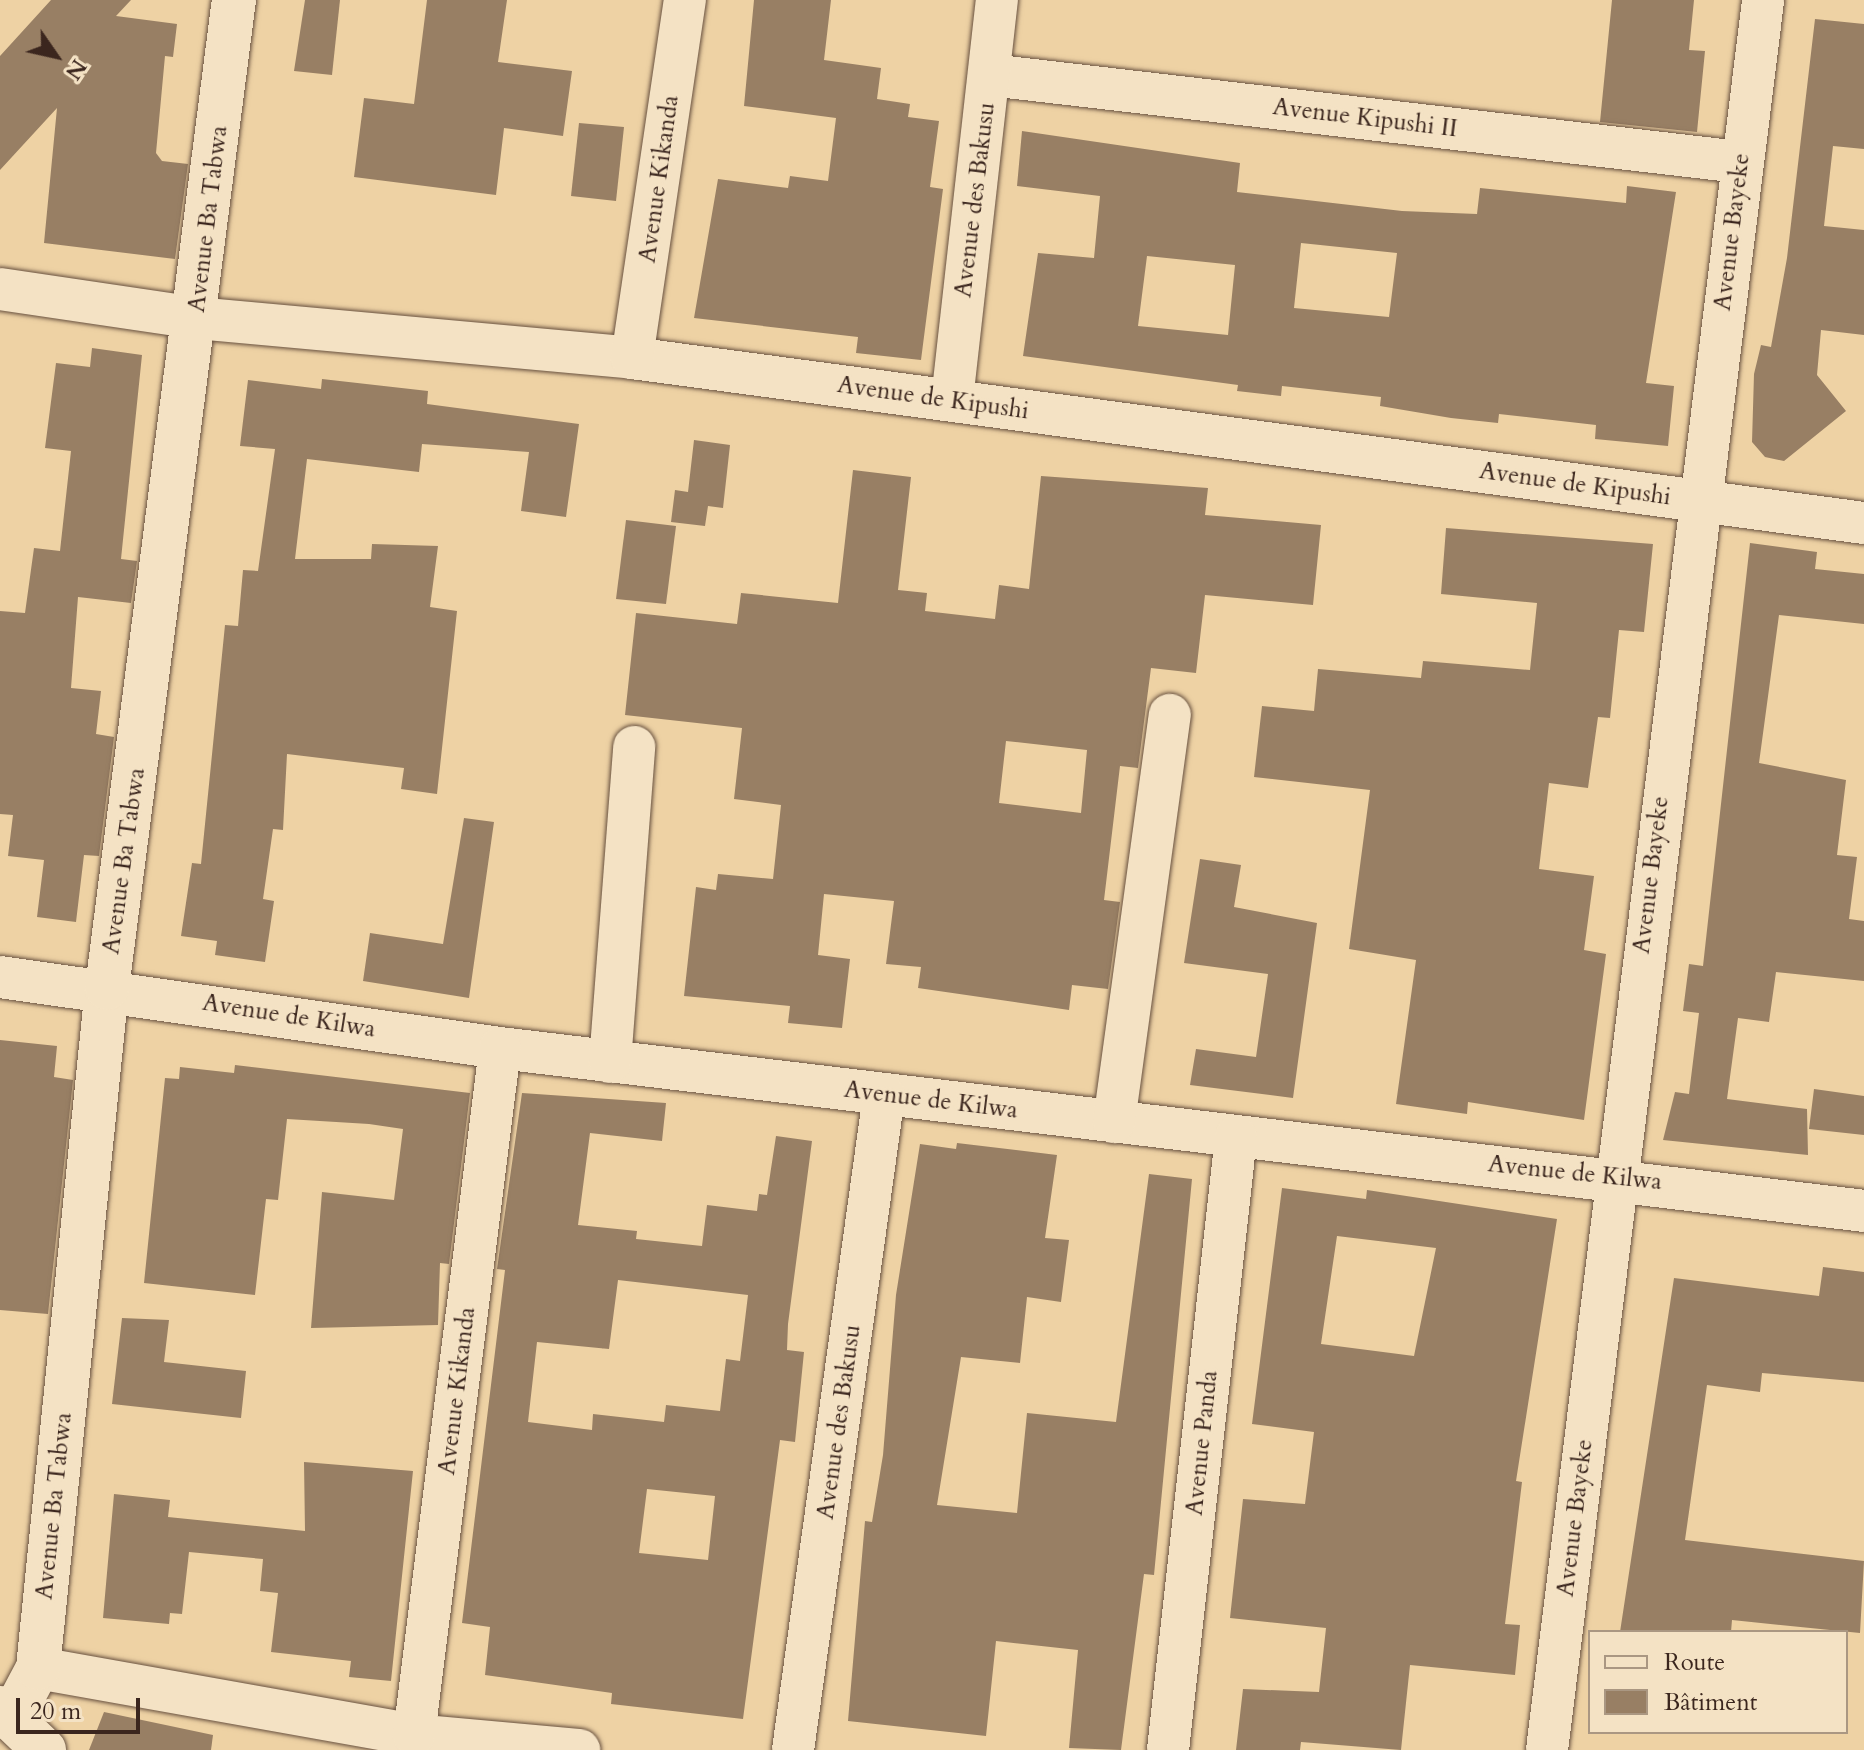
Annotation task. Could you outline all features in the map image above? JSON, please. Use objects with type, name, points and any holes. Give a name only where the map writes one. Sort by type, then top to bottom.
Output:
[{"type":"street","name":"Avenue Ba Tabwa","points":[[6,1713],[38,1668],[107,988],[196,318],[234,0]]},
{"type":"street","name":"Avenue Kikanda","points":[[632,358],[685,0]]},
{"type":"street","name":"Avenue des Bakusu","points":[[952,400],[997,0]]},
{"type":"street","name":"Avenue Bayeke","points":[[1547,1750],[1697,500],[1763,0]]},
{"type":"street","name":"Avenue Kipushi II","points":[[990,75],[1740,162]]},
{"type":"street","name":"Avenue de Kipushi","points":[[0,289],[196,318],[632,358],[1864,523]]},
{"type":"street","points":[[1114,1122],[1170,715]]},
{"type":"street","points":[[610,1062],[634,747]]},
{"type":"street","name":"Avenue de Kilwa","points":[[0,977],[107,988],[610,1062],[1236,1137],[1615,1177],[1864,1211]]},
{"type":"street","name":"Avenue Kikanda","points":[[414,1735],[500,1048]]},
{"type":"street","name":"Avenue des Bakusu","points":[[793,1750],[884,1095]]},
{"type":"street","name":"Avenue Panda","points":[[1168,1750],[1236,1137]]},
{"type":"street","points":[[38,1668],[414,1735],[579,1750]]},
{"type":"street","points":[[6,1713],[44,1750]]},
{"type":"building","points":[[51,0],[131,0],[116,16],[177,24],[173,57],[165,56],[156,153],[162,161],[188,164],[175,259],[44,243],[57,108],[0,170],[0,56]]},
{"type":"building","points":[[305,0],[340,0],[332,75],[294,71]]},
{"type":"building","points":[[427,0],[507,0],[498,62],[572,71],[563,136],[504,128],[496,195],[354,177],[364,98],[414,104]]},
{"type":"building","points":[[754,0],[831,0],[824,60],[881,68],[877,99],[910,104],[908,117],[939,121],[930,187],[943,189],[921,360],[856,353],[858,337],[694,318],[718,179],[788,188],[790,176],[828,181],[836,118],[744,106]]},
{"type":"building","points":[[1612,0],[1694,0],[1689,50],[1705,51],[1697,132],[1600,122]]},
{"type":"building","points":[[1815,19],[1864,24],[1864,149],[1833,146],[1824,226],[1864,230],[1864,335],[1821,330],[1817,375],[1846,411],[1784,461],[1765,457],[1752,442],[1754,374],[1761,345],[1771,347],[1787,258]]},
{"type":"building","points":[[579,123],[624,127],[616,201],[571,196]]},
{"type":"building","points":[[1022,131],[1240,163],[1237,192],[1402,211],[1477,214],[1480,188],[1626,203],[1627,186],[1676,192],[1646,383],[1674,386],[1668,446],[1595,439],[1596,425],[1499,414],[1498,423],[1451,418],[1380,406],[1381,397],[1282,386],[1281,396],[1237,391],[1238,385],[1023,356],[1038,253],[1094,258],[1100,196],[1017,186]],"holes":[[[1301,243],[1397,253],[1389,317],[1294,308]],[[1147,256],[1235,265],[1228,335],[1138,326]]]},
{"type":"building","points":[[92,348],[142,355],[121,559],[137,561],[131,603],[78,597],[71,688],[101,691],[96,734],[114,737],[99,856],[84,855],[76,922],[37,917],[44,860],[8,856],[13,815],[0,814],[0,611],[25,613],[34,548],[60,551],[71,451],[45,448],[56,363],[90,367]]},
{"type":"building","points":[[322,379],[428,391],[427,404],[579,424],[566,517],[521,511],[529,452],[422,444],[419,472],[307,459],[295,559],[371,559],[372,544],[438,546],[430,607],[457,611],[437,794],[401,789],[404,768],[287,754],[283,830],[273,829],[263,899],[274,901],[265,962],[215,955],[217,941],[181,936],[192,863],[201,864],[225,625],[238,626],[243,570],[258,571],[275,449],[240,446],[248,380],[321,389]]},
{"type":"building","points":[[694,440],[730,445],[723,508],[708,506],[705,526],[671,522],[675,490],[688,492]]},
{"type":"building","points":[[853,470],[911,477],[898,590],[927,593],[925,611],[995,619],[999,585],[1029,589],[1041,476],[1208,488],[1205,515],[1321,525],[1313,605],[1205,595],[1196,673],[1151,668],[1138,768],[1120,766],[1104,900],[1120,902],[1108,989],[1072,985],[1069,1010],[918,988],[921,967],[886,964],[894,901],[824,894],[818,955],[850,959],[842,1028],[788,1023],[790,1006],[684,996],[696,887],[716,890],[718,874],[773,879],[781,805],[734,799],[742,728],[625,715],[636,613],[737,624],[741,593],[838,603]],"holes":[[[1006,741],[1087,750],[1081,813],[999,803]]]},
{"type":"building","points":[[626,520],[676,526],[666,604],[616,599]]},
{"type":"building","points":[[1446,528],[1653,544],[1644,632],[1619,630],[1610,718],[1598,717],[1588,788],[1549,783],[1539,869],[1594,876],[1584,950],[1606,954],[1584,1120],[1468,1102],[1467,1114],[1396,1104],[1416,960],[1349,949],[1370,790],[1254,777],[1262,706],[1314,711],[1318,669],[1421,678],[1423,661],[1530,670],[1537,603],[1441,594]]},
{"type":"building","points":[[1750,543],[1817,552],[1815,569],[1864,574],[1864,624],[1779,615],[1759,763],[1846,780],[1837,855],[1857,857],[1849,919],[1864,921],[1864,981],[1776,972],[1769,1022],[1738,1018],[1727,1099],[1807,1109],[1808,1155],[1663,1140],[1675,1092],[1689,1094],[1699,1013],[1683,1011],[1689,964],[1703,966]]},
{"type":"building","points":[[464,818],[494,822],[469,998],[363,981],[370,933],[443,944]]},
{"type":"building","points":[[1200,859],[1241,865],[1234,907],[1317,923],[1293,1098],[1190,1085],[1196,1049],[1256,1057],[1268,974],[1184,963]]},
{"type":"building","points":[[0,1040],[57,1046],[54,1077],[73,1080],[48,1314],[0,1310]]},
{"type":"building","points":[[235,1065],[470,1093],[449,1264],[440,1263],[438,1325],[311,1328],[322,1192],[394,1200],[403,1129],[369,1124],[287,1119],[278,1200],[266,1199],[255,1295],[144,1283],[165,1078],[179,1079],[180,1067],[234,1073]]},
{"type":"building","points":[[1814,1089],[1864,1096],[1864,1135],[1809,1129]]},
{"type":"building","points":[[522,1093],[666,1103],[662,1141],[590,1133],[578,1225],[637,1231],[636,1239],[702,1246],[707,1205],[757,1211],[759,1194],[767,1195],[776,1136],[812,1141],[788,1324],[787,1350],[804,1352],[795,1442],[780,1440],[743,1719],[611,1704],[612,1693],[485,1675],[490,1627],[462,1623],[505,1270],[497,1269]],"holes":[[[618,1280],[748,1295],[740,1361],[726,1359],[720,1411],[666,1405],[664,1422],[593,1414],[592,1430],[528,1422],[537,1342],[609,1349]],[[647,1489],[715,1496],[708,1560],[639,1553]]]},
{"type":"building","points":[[957,1143],[1057,1155],[1045,1238],[1069,1240],[1061,1302],[1027,1297],[1020,1363],[961,1357],[937,1505],[1017,1513],[1027,1413],[1116,1422],[1149,1174],[1192,1179],[1154,1575],[1144,1574],[1121,1750],[1069,1748],[1078,1650],[996,1641],[986,1736],[848,1721],[865,1521],[872,1522],[883,1455],[896,1295],[920,1144],[956,1149]]},
{"type":"building","points":[[1282,1188],[1366,1199],[1367,1190],[1557,1219],[1516,1481],[1522,1482],[1505,1624],[1520,1625],[1515,1675],[1410,1665],[1401,1750],[1301,1742],[1300,1750],[1236,1750],[1243,1689],[1319,1692],[1326,1628],[1230,1618],[1243,1499],[1305,1504],[1314,1432],[1252,1424]],"holes":[[[1337,1236],[1436,1248],[1414,1356],[1321,1344]]]},
{"type":"building","points":[[1823,1267],[1864,1272],[1864,1382],[1762,1373],[1760,1392],[1707,1385],[1685,1540],[1864,1561],[1860,1633],[1732,1620],[1731,1630],[1620,1630],[1674,1278],[1819,1296]]},
{"type":"building","points":[[122,1318],[169,1320],[164,1362],[246,1371],[241,1418],[112,1404]]},
{"type":"building","points":[[304,1462],[413,1471],[391,1681],[349,1677],[351,1661],[271,1652],[278,1593],[260,1591],[263,1559],[189,1552],[182,1614],[170,1613],[169,1624],[103,1618],[114,1494],[170,1500],[168,1517],[305,1531]]},
{"type":"building","points":[[104,1712],[213,1735],[211,1750],[89,1750]]}]
